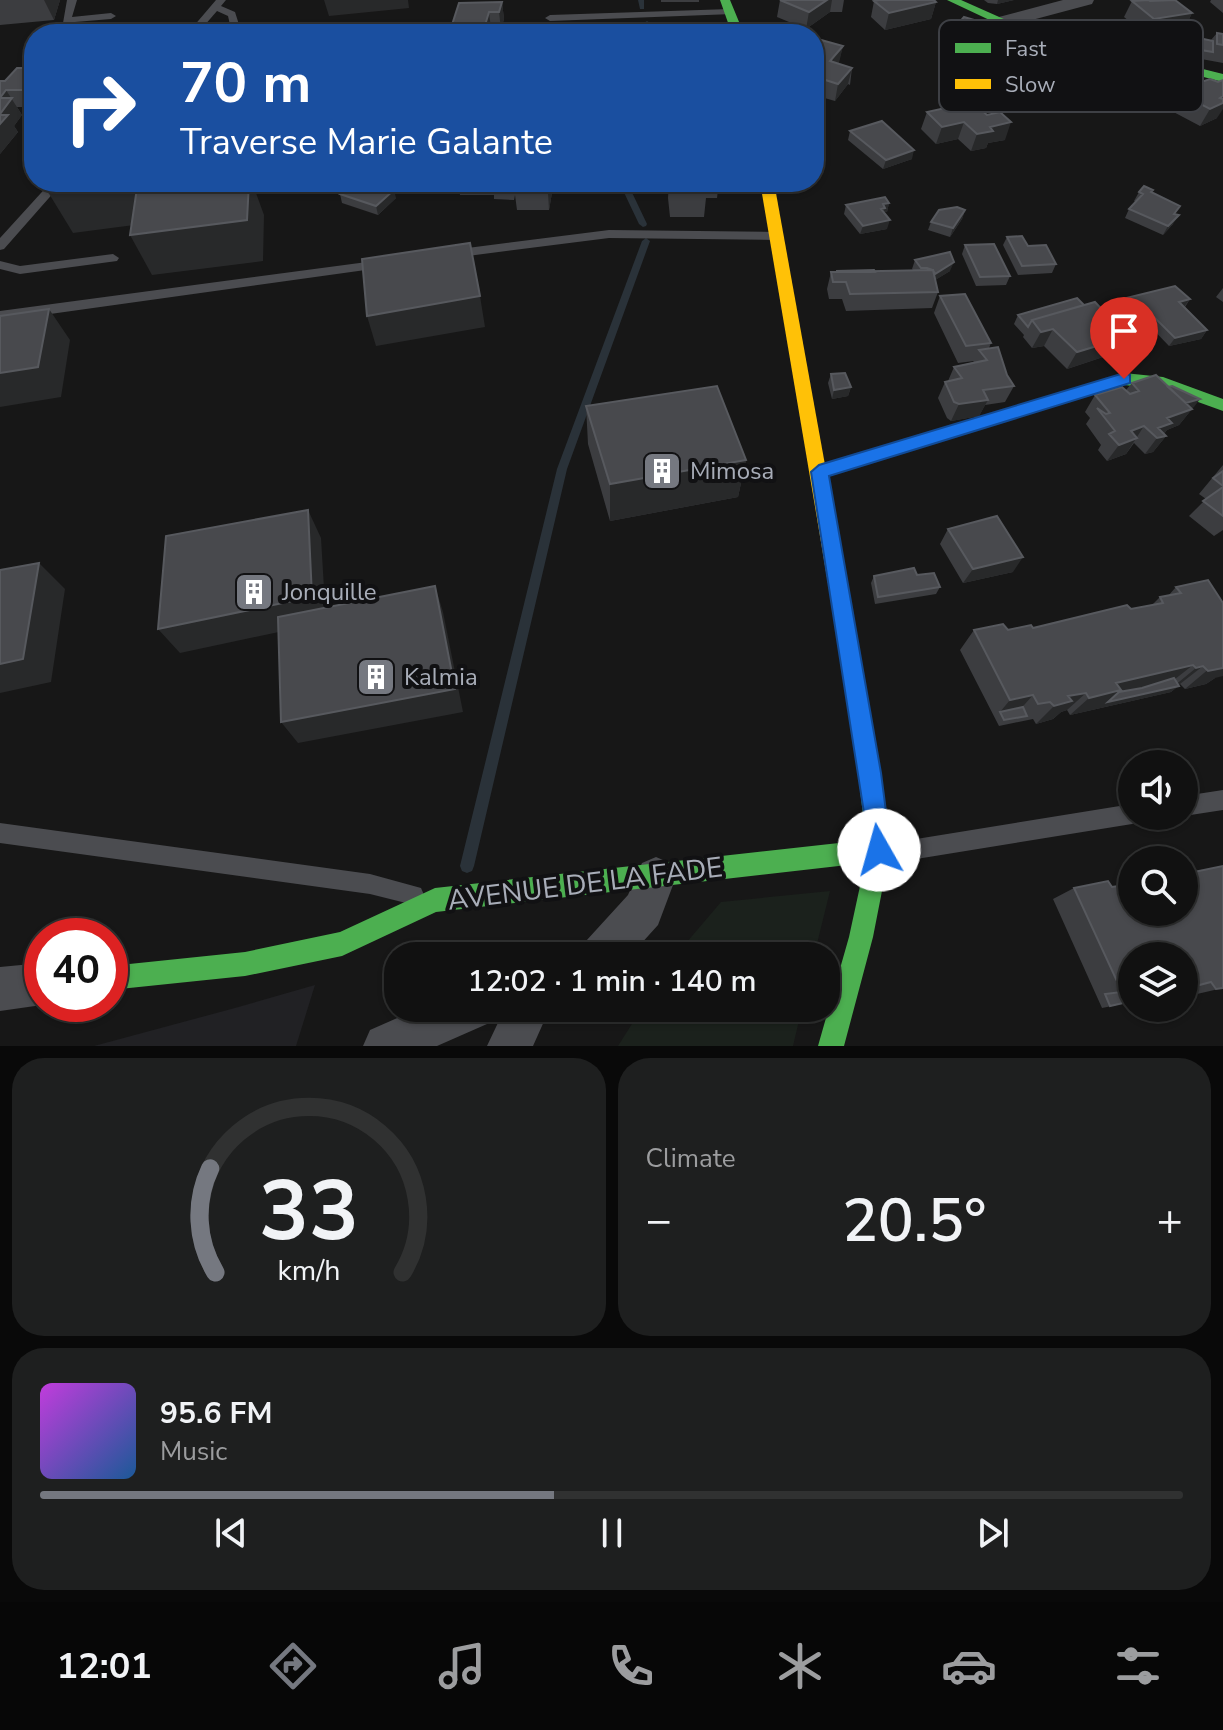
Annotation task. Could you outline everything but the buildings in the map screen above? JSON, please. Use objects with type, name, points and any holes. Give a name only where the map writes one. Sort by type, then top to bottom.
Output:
[{"type":"street","points":[[952,0],[996,20]]},
{"type":"street","points":[[1010,20],[1085,0]]},
{"type":"street","points":[[1203,73],[1223,78]]},
{"type":"street","points":[[769,192],[870,773],[879,850],[861,937],[831,1046]]},
{"type":"street","points":[[819,472],[1124,379],[1163,383],[1223,405]]},
{"type":"street","name":"AVENUE DE LA FADE","points":[[128,976],[245,964],[342,944],[435,900],[879,850]]},
{"type":"street","points":[[614,942],[643,910],[656,877]]},
{"type":"street","points":[[0,989],[24,987]]},
{"type":"street","points":[[386,1046],[440,1022]]},
{"type":"street","points":[[510,1046],[521,1022]]},
{"type":"lane","points":[[72,0],[66,21],[111,16]]},
{"type":"lane","points":[[201,24],[218,4],[232,14],[234,24]]},
{"type":"lane","points":[[550,18],[727,6]]},
{"type":"lane","points":[[0,246],[48,192]]},
{"type":"lane","points":[[432,257],[609,234],[777,236]]},
{"type":"lane","points":[[0,265],[20,270],[113,258]]},
{"type":"lane","points":[[0,316],[401,261]]},
{"type":"lane","points":[[1198,804],[1223,800]]},
{"type":"lane","points":[[879,850],[904,851],[1118,816]]},
{"type":"lane","points":[[0,833],[370,884],[435,900]]},
{"type":"shaded area","points":[[830,891],[817,942],[687,942],[721,902]]},
{"type":"shaded area","points":[[315,985],[296,1046],[94,1046],[235,1008]]},
{"type":"shaded area","points":[[633,1022],[799,1022],[793,1046],[618,1046]]},
{"type":"waterway","points":[[641,0],[642,8]]},
{"type":"waterway","points":[[628,192],[643,224]]},
{"type":"waterway","points":[[467,866],[562,469],[646,241]]},
{"type":"traffic: fast","points":[[725,0],[734,24]]},
{"type":"traffic: fast","points":[[952,0],[997,20]]},
{"type":"traffic: fast","points":[[1203,73],[1223,78]]},
{"type":"traffic: fast","points":[[819,472],[1124,379],[1163,383],[1223,405]]},
{"type":"traffic: fast","points":[[831,1046],[861,937],[879,850],[863,731]]},
{"type":"traffic: fast","points":[[128,976],[245,964],[342,944],[435,900],[879,850]]},
{"type":"traffic: slow","points":[[769,192],[863,731]]},
{"type":"place","name":"Mimosa","points":[[662,471]]},
{"type":"place","name":"Jonquille","points":[[254,592]]},
{"type":"place","name":"Kalmia","points":[[376,677]]},
{"type":"route","points":[[879,850],[870,773],[819,472],[1124,379]]}]
